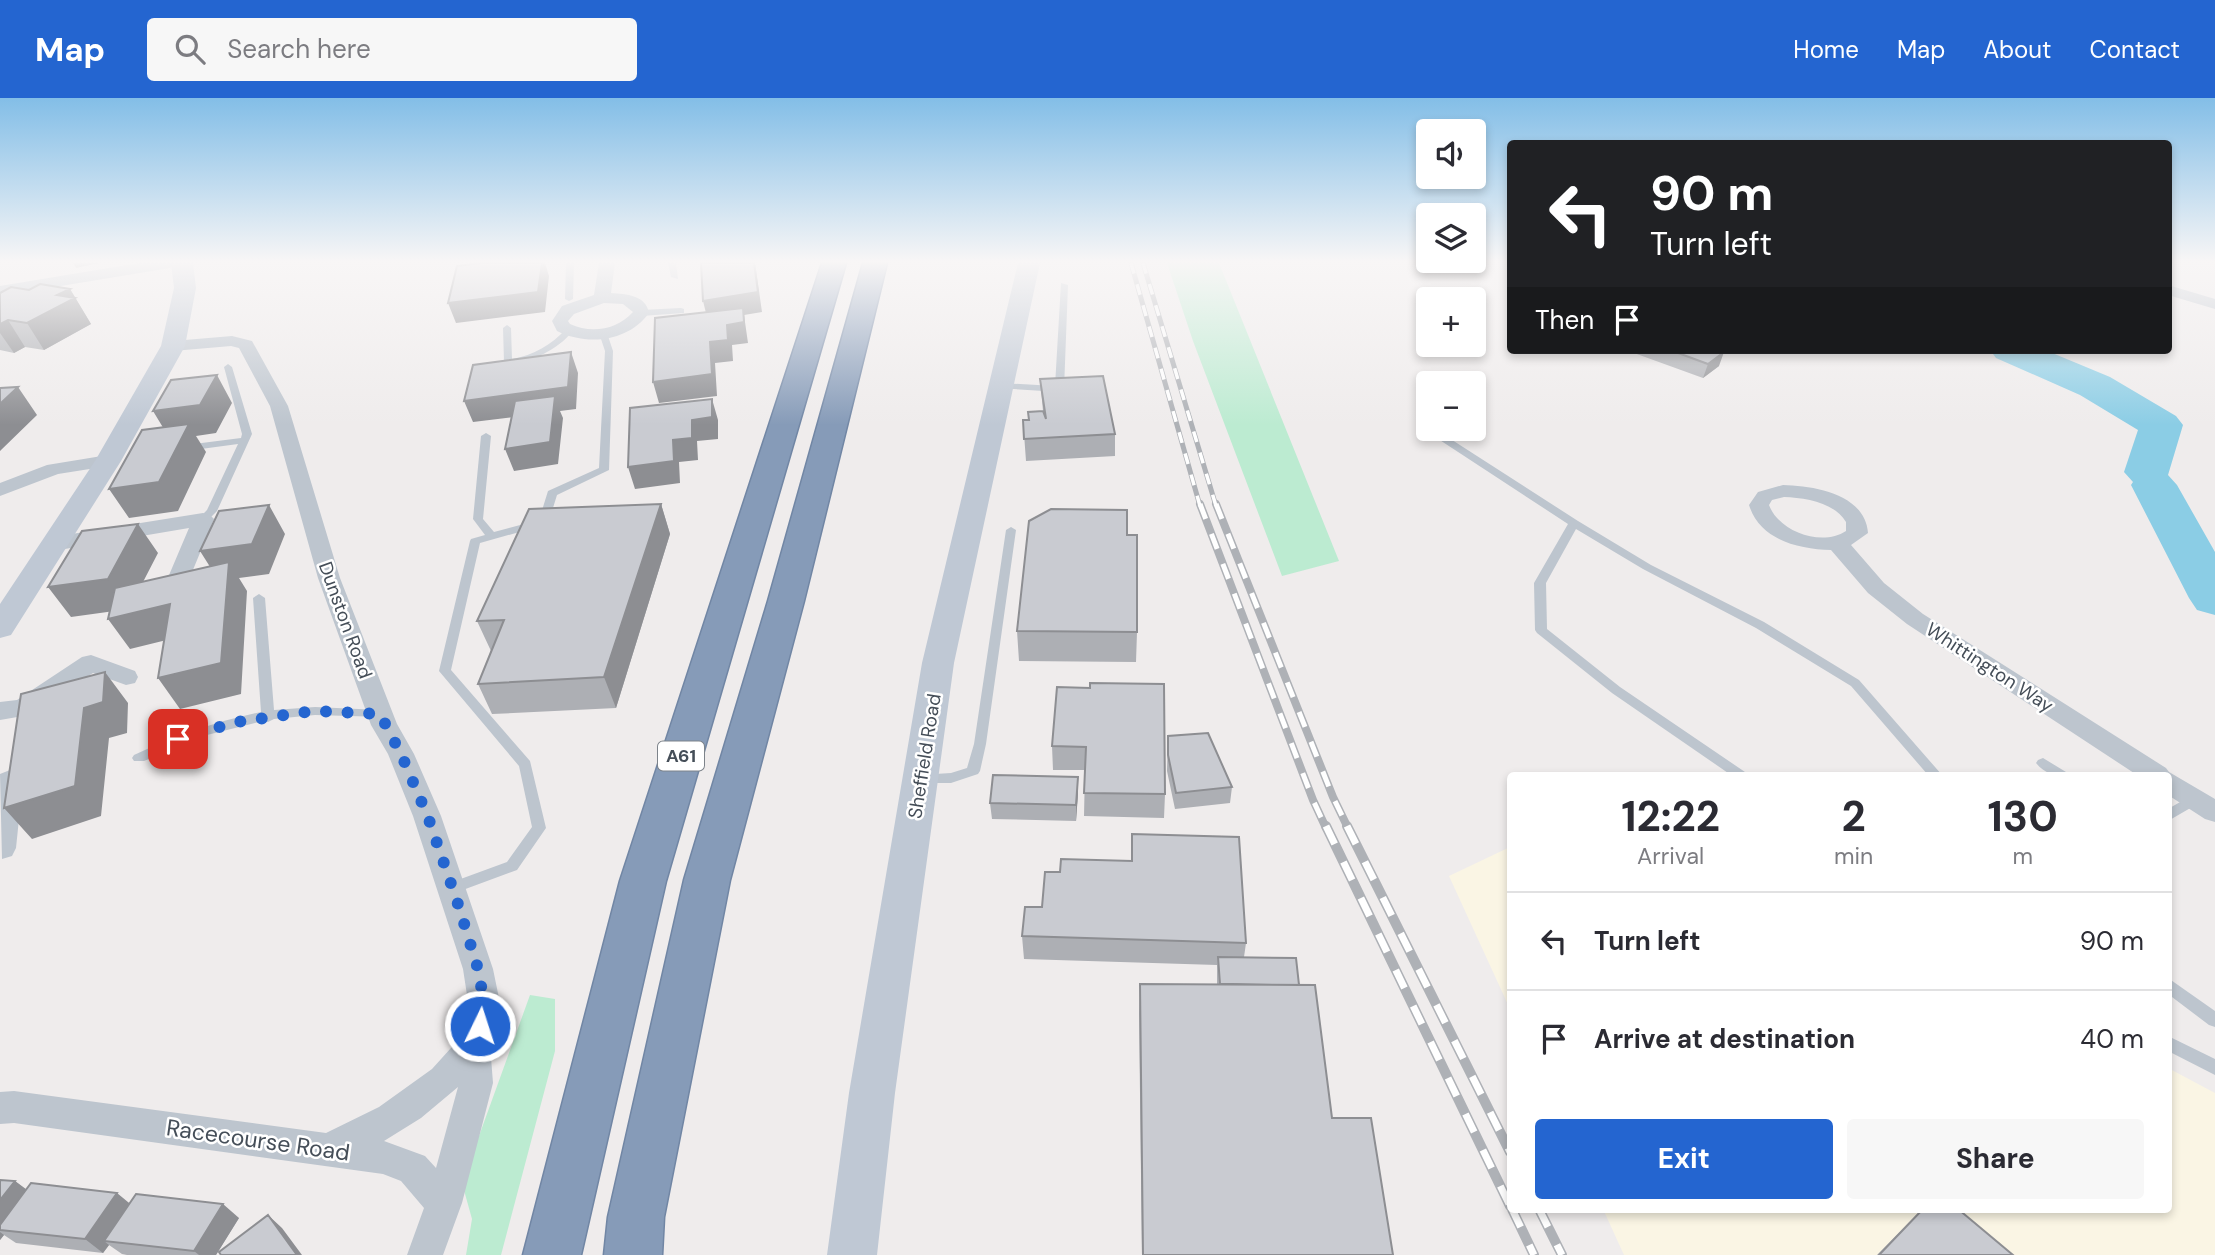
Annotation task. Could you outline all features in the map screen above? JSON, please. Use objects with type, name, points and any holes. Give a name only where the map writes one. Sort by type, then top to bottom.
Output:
[{"type":"highway","name":"A61","points":[[552,1255],[643,881],[817,317]]},
{"type":"highway","points":[[633,1255],[636,1217],[707,880],[786,601],[861,317]]},
{"type":"main road","points":[[0,628],[108,461],[173,346],[179,317]]},
{"type":"main road","name":"Sheffield Road","points":[[852,1255],[872,1093],[938,663],[1017,317]]},
{"type":"street","points":[[562,317],[560,321],[569,331],[603,333],[628,325],[636,317]]},
{"type":"street","name":"Dunston Road","points":[[173,346],[232,341],[246,345],[279,406],[329,578],[380,714],[401,754],[428,817],[478,969],[485,1008],[474,1045],[458,1067],[403,1114],[370,1132],[325,1150]]},
{"type":"street","points":[[0,490],[54,469],[108,461]]},
{"type":"street","points":[[53,544],[203,519]]},
{"type":"street","points":[[172,594],[203,519]]},
{"type":"street","name":"Whittington Way","points":[[1837,543],[1876,588],[1915,619],[2152,772]]},
{"type":"street","points":[[2,848],[12,728],[91,663],[127,677]]},
{"type":"street","points":[[2172,785],[2204,805]]},
{"type":"street","name":"Dunston Road","points":[[444,1203],[476,1083],[474,1045]]},
{"type":"street","name":"Racecourse Road","points":[[0,1108],[26,1108],[383,1157],[414,1168],[444,1203]]},
{"type":"street","points":[[425,1255],[444,1203]]},
{"type":"lane","points":[[1001,387],[1059,389],[1062,317]]},
{"type":"lane","points":[[507,328],[508,362],[530,359],[560,342],[569,331]]},
{"type":"lane","points":[[452,888],[512,866],[539,828],[525,764],[445,671],[475,541],[544,522],[552,493],[604,470],[609,351],[603,333]]},
{"type":"lane","points":[[203,519],[212,511],[247,434],[228,367]]},
{"type":"lane","points":[[486,436],[478,519],[492,537]]},
{"type":"lane","points":[[179,449],[244,440]]},
{"type":"lane","points":[[1448,441],[1647,567],[1760,625],[1855,683],[1932,772]]},
{"type":"lane","points":[[1574,523],[1540,583],[1541,630],[1616,690],[1736,772]]},
{"type":"lane","points":[[920,779],[951,778],[973,771],[980,744],[1011,530]]},
{"type":"lane","points":[[259,598],[268,718]]},
{"type":"lane","points":[[139,758],[178,739],[210,729],[268,718],[313,711],[380,714]]},
{"type":"lane","points":[[2043,763],[2056,772]]},
{"type":"lane","points":[[2172,815],[2204,805]]},
{"type":"lane","points":[[2172,988],[2215,1020]]},
{"type":"lane","points":[[2172,1045],[2215,1067]]},
{"type":"shaded area","points":[[1507,848],[1507,1002],[1449,876]]},
{"type":"shaded area","points":[[2172,1070],[2215,1093],[2215,1255],[1624,1255],[1605,1213],[2172,1213]]},
{"type":"green space","points":[[1185,317],[1241,317],[1339,561],[1282,576]]},
{"type":"green space","points":[[530,995],[555,999],[555,1051],[501,1255],[466,1255],[472,1219],[462,1183]]},
{"type":"building","points":[[0,317],[39,317],[27,323],[8,320],[0,324]]},
{"type":"building","points":[[744,317],[744,322],[727,325],[728,340],[710,342],[712,374],[653,382],[655,318]]},
{"type":"building","points":[[571,352],[568,387],[464,401],[473,365]]},
{"type":"building","points":[[1681,354],[1721,354],[1708,364]]},
{"type":"building","points":[[217,375],[200,405],[153,411],[171,380]]},
{"type":"building","points":[[1103,376],[1115,434],[1024,439],[1023,420],[1029,420],[1028,412],[1043,411],[1046,419],[1040,379]]},
{"type":"building","points":[[18,387],[0,404],[0,388]]},
{"type":"building","points":[[555,396],[550,442],[505,449],[515,401]]},
{"type":"building","points":[[712,399],[712,417],[692,420],[692,438],[673,440],[674,461],[628,467],[630,408]]},
{"type":"building","points":[[189,424],[159,482],[109,489],[142,430]]},
{"type":"building","points":[[661,504],[604,677],[478,684],[504,620],[477,621],[529,509]]},
{"type":"building","points":[[269,505],[252,544],[200,551],[219,511]]},
{"type":"building","points":[[1051,509],[1127,510],[1127,535],[1137,535],[1137,632],[1017,631],[1029,521]]},
{"type":"building","points":[[138,524],[108,579],[48,587],[82,531]]},
{"type":"building","points":[[229,562],[221,663],[158,678],[170,604],[108,619],[115,588]]},
{"type":"building","points":[[105,672],[103,702],[84,708],[75,786],[4,808],[21,694]]},
{"type":"building","points":[[1090,683],[1164,684],[1165,794],[1084,793],[1086,747],[1052,746],[1057,687],[1090,688]]},
{"type":"building","points":[[1208,733],[1232,787],[1176,793],[1168,755],[1168,736]]},
{"type":"building","points":[[993,775],[1078,777],[1076,805],[990,803]]},
{"type":"building","points":[[1132,834],[1239,837],[1246,943],[1022,936],[1025,907],[1042,907],[1045,872],[1060,872],[1061,859],[1132,861]]},
{"type":"building","points":[[1218,957],[1296,958],[1299,985],[1220,984]]},
{"type":"building","points":[[1140,984],[1315,985],[1332,1118],[1371,1118],[1393,1255],[1143,1255]]},
{"type":"building","points":[[0,1180],[15,1181],[0,1200]]},
{"type":"building","points":[[31,1183],[117,1193],[85,1239],[0,1230],[0,1225]]},
{"type":"building","points":[[136,1194],[223,1204],[194,1251],[104,1241]]},
{"type":"building","points":[[1919,1213],[1963,1213],[2013,1255],[1879,1255]]},
{"type":"building","points":[[268,1215],[297,1255],[221,1255],[219,1252]]},
{"type":"waterway","points":[[2019,354],[2095,386],[2161,425],[2147,472]]},
{"type":"waterway","points":[[2154,485],[2215,598]]},
{"type":"railway","points":[[1146,317],[1200,506]]},
{"type":"railway","points":[[1159,317],[1216,506]]},
{"type":"railway","points":[[1200,504],[1326,828]]},
{"type":"railway","points":[[1216,504],[1333,797],[1348,828]]},
{"type":"railway","points":[[1326,826],[1507,1200]]},
{"type":"railway","points":[[1348,828],[1507,1146]]},
{"type":"railway","points":[[1514,1213],[1534,1255]]},
{"type":"railway","points":[[1541,1213],[1562,1255]]},
{"type":"route","points":[[178,739],[237,722],[313,711],[380,714],[401,754],[428,817],[459,907],[478,969],[485,1008],[480,1026]]}]
